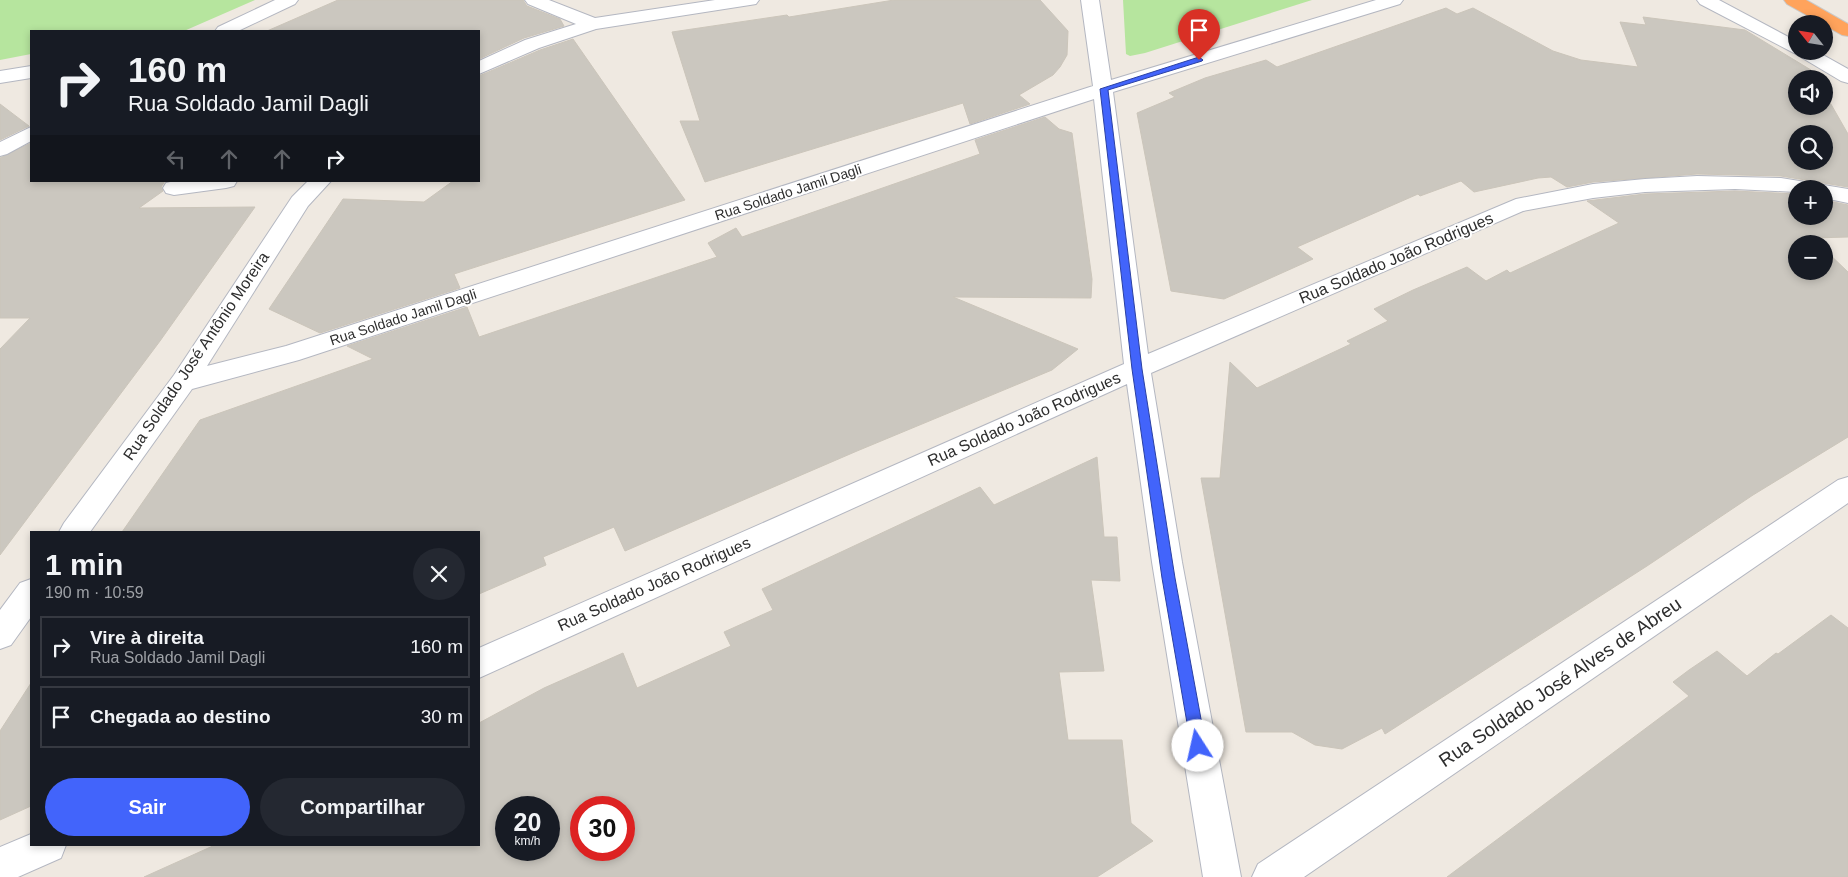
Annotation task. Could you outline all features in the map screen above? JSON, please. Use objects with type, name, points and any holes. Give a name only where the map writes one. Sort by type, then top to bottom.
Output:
[{"type":"highway","points":[[1793,0],[1848,30]]},
{"type":"street","points":[[226,30],[289,0]]},
{"type":"street","points":[[534,0],[592,24]]},
{"type":"street","points":[[480,68],[532,44],[592,24],[750,0]]},
{"type":"street","points":[[1090,0],[1104,89],[1137,369],[1169,578],[1222,877]]},
{"type":"street","name":"Rua Soldado Jamil Dagli","points":[[183,382],[290,354],[1104,89],[1394,0]]},
{"type":"street","points":[[1706,0],[1788,44]]},
{"type":"street","points":[[1818,60],[1848,77]]},
{"type":"street","points":[[0,78],[30,72]]},
{"type":"street","points":[[0,150],[30,133]]},
{"type":"street","points":[[174,188],[219,182]]},
{"type":"street","name":"Rua Soldado José Antônio Moreira","points":[[75,531],[183,382],[300,202],[319,182]]},
{"type":"street","name":"Rua Soldado João Rodrigues","points":[[480,662],[1137,369],[1516,206],[1565,194],[1615,187],[1678,182],[1748,182],[1788,186]]},
{"type":"street","points":[[1833,193],[1848,196]]},
{"type":"street","name":"Rua Soldado José Alves de Abreu","points":[[1272,877],[1848,488]]},
{"type":"street","points":[[0,635],[30,593]]},
{"type":"street","points":[[0,866],[46,846]]},
{"type":"green space","points":[[0,0],[255,0],[186,30],[30,30],[30,54],[0,60]]},
{"type":"green space","points":[[1123,0],[1312,0],[1145,53],[1130,56],[1126,54]]},
{"type":"building","points":[[338,0],[523,0],[527,6],[560,19],[564,26],[524,38],[480,59],[480,30],[269,30]]},
{"type":"building","points":[[894,0],[1040,0],[1068,31],[1067,55],[1053,75],[1019,95],[1030,104],[970,124],[963,103],[705,182],[680,121],[700,121],[672,32],[787,15],[789,17]]},
{"type":"building","points":[[1446,8],[1457,14],[1473,8],[1553,51],[1581,60],[1638,67],[1620,22],[1646,25],[1643,17],[1745,30],[1788,56],[1788,60],[1794,60],[1811,70],[1788,70],[1788,115],[1833,115],[1833,108],[1848,134],[1848,187],[1833,185],[1833,180],[1805,180],[1781,176],[1697,174],[1593,182],[1567,187],[1551,177],[1538,178],[1474,192],[1461,181],[1420,196],[1418,194],[1297,247],[1313,259],[1224,299],[1171,291],[1137,113],[1175,97],[1169,93],[1205,78],[1266,60],[1277,67]]},
{"type":"building","points":[[573,39],[685,200],[454,274],[460,288],[320,333],[269,309],[343,199],[424,202],[452,182],[480,182],[480,76],[540,50]]},
{"type":"building","points":[[0,104],[29,126],[0,140]]},
{"type":"building","points":[[1045,117],[1059,129],[1072,133],[1092,279],[1091,298],[953,297],[1078,349],[1052,370],[857,451],[625,551],[614,527],[543,557],[546,565],[480,594],[480,531],[123,531],[200,420],[373,359],[347,346],[467,307],[479,337],[717,257],[708,243],[736,228],[742,237],[980,154],[975,140]]},
{"type":"building","points":[[30,143],[30,182],[164,182],[161,187],[163,191],[139,208],[255,207],[160,341],[0,555],[0,349],[30,318],[0,318],[0,158]]},
{"type":"building","points":[[1735,191],[1788,194],[1788,225],[1833,225],[1833,202],[1848,205],[1848,237],[1788,235],[1788,280],[1833,280],[1833,258],[1848,272],[1848,437],[1753,495],[1647,566],[1385,734],[1382,728],[1342,749],[1315,745],[1292,732],[1246,732],[1201,478],[1220,478],[1230,362],[1257,388],[1351,344],[1347,341],[1388,321],[1374,309],[1413,290],[1467,267],[1486,281],[1507,270],[1510,273],[1619,223],[1587,201],[1645,194]]},
{"type":"building","points":[[1097,457],[1104,537],[1117,537],[1120,581],[1091,580],[1104,671],[1059,672],[1068,740],[1122,740],[1131,823],[1153,841],[1097,877],[144,877],[213,846],[480,846],[480,722],[544,688],[623,653],[637,688],[731,646],[724,632],[773,610],[762,589],[980,487],[994,505]]},
{"type":"building","points":[[1831,615],[1848,628],[1848,877],[1447,877],[1689,696],[1673,682],[1689,670],[1717,651],[1747,676],[1776,653],[1778,654]]},
{"type":"building","points":[[30,685],[30,806],[0,820],[0,731]]},
{"type":"route","points":[[1198,746],[1169,578],[1137,369],[1104,89],[1199,60]]}]
